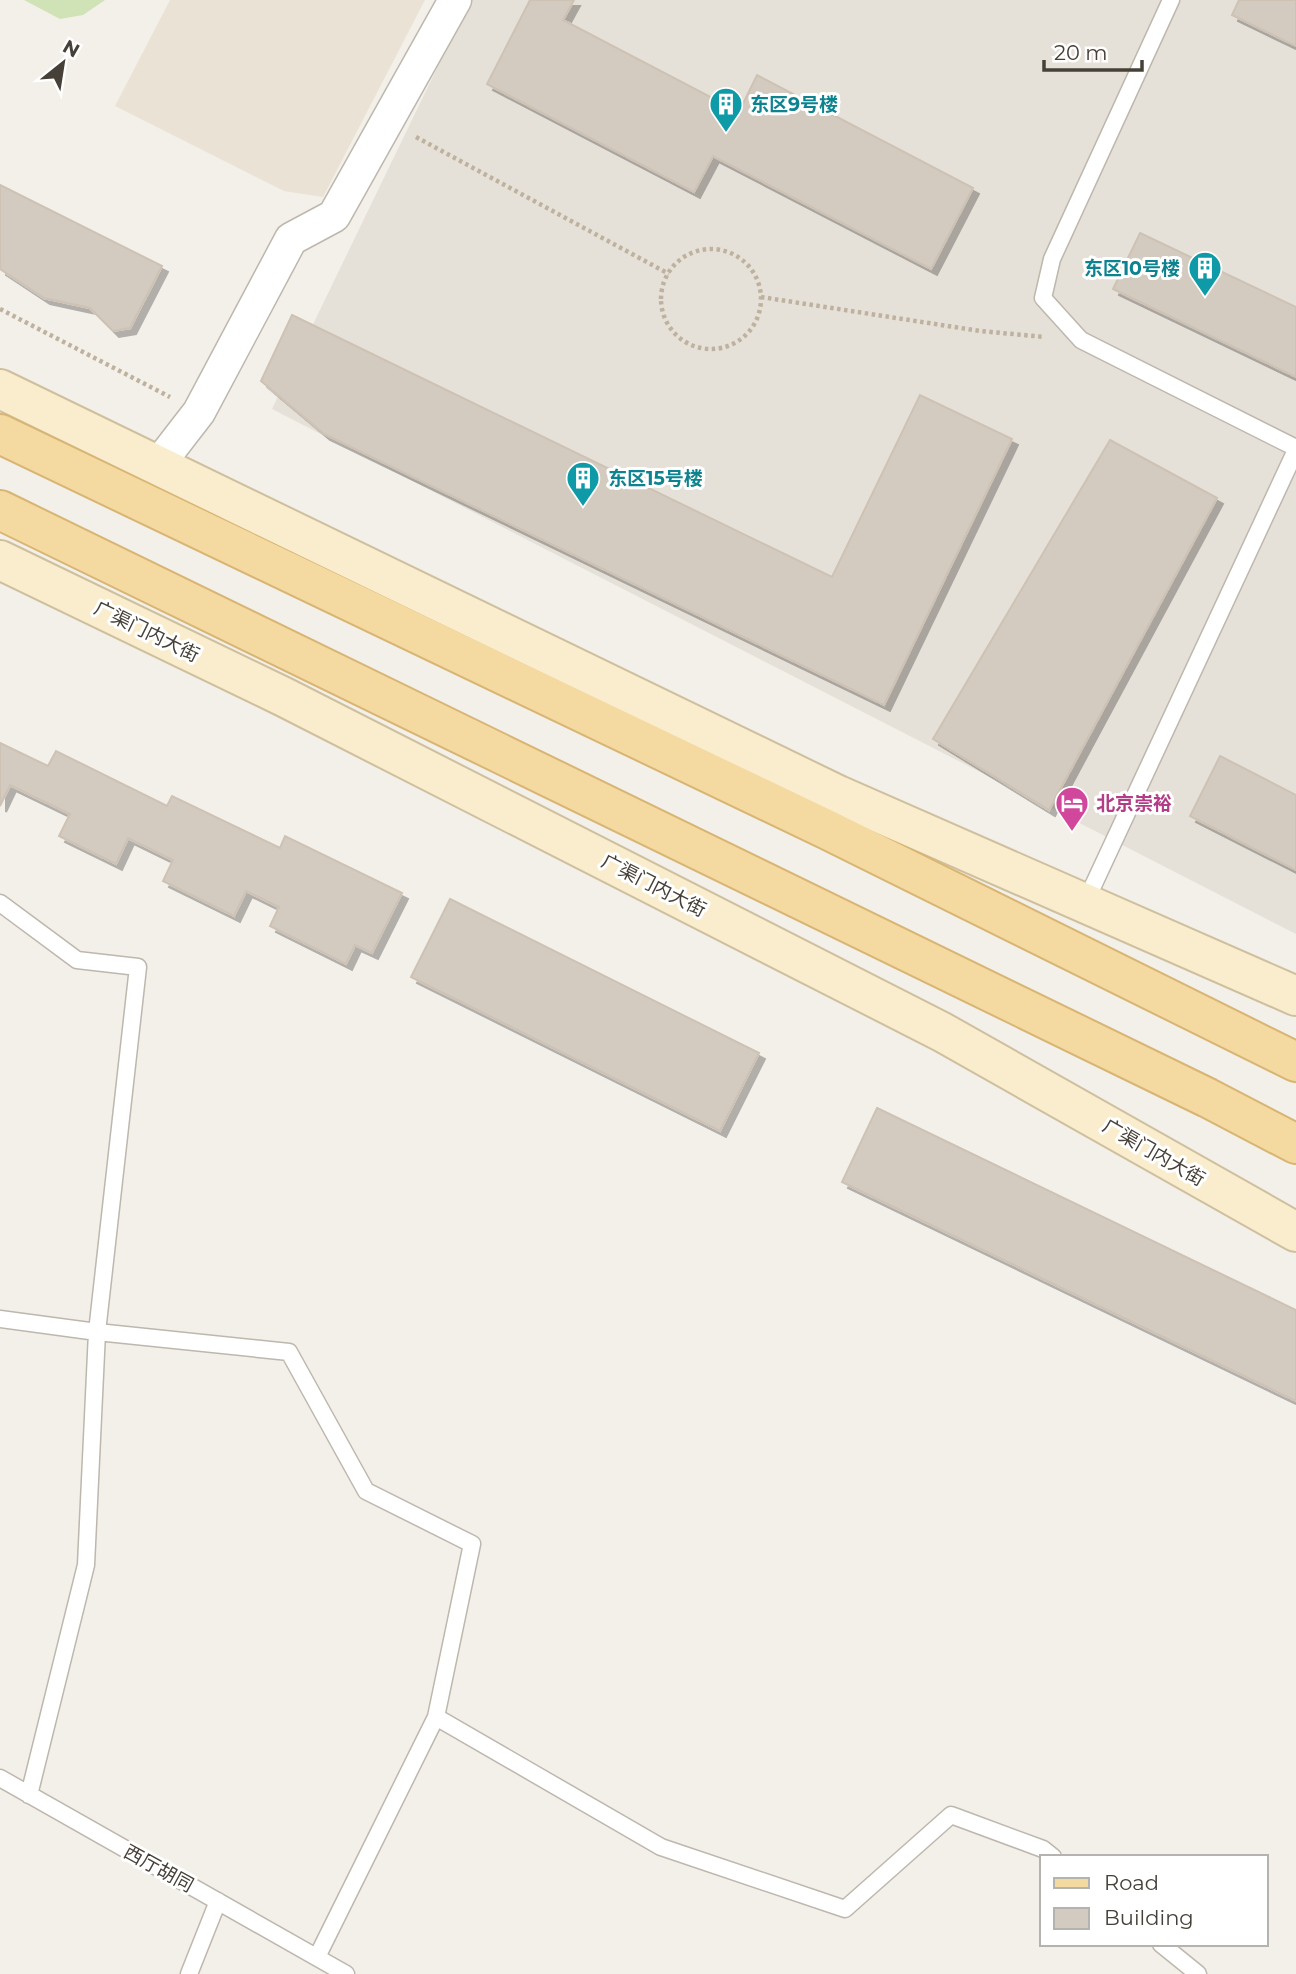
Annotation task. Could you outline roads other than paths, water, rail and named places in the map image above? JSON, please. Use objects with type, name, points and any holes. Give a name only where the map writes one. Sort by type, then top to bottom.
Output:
[{"type":"main road","points":[[0,435],[816,824],[1296,1062]]},
{"type":"main road","points":[[0,510],[1107,1049],[1296,1144]]},
{"type":"street","points":[[158,465],[199,412],[291,239],[334,216],[455,0]]},
{"type":"street","points":[[0,389],[838,795],[1296,996]]},
{"type":"street","name":"广渠门内大街","points":[[0,560],[284,697],[930,1025],[1296,1232]]},
{"type":"lane","points":[[1084,903],[1296,449],[1081,340],[1043,298],[1052,259],[1171,0]]},
{"type":"lane","points":[[0,903],[76,960],[138,967],[97,1332],[86,1565],[29,1795]]},
{"type":"lane","points":[[0,1319],[289,1352],[366,1491],[472,1544],[436,1717],[317,1957]]},
{"type":"lane","points":[[436,1717],[662,1847],[845,1909],[951,1815],[1043,1849],[1050,1855]]},
{"type":"lane","name":"西厅胡同","points":[[0,1778],[346,1974]]},
{"type":"lane","points":[[189,1974],[218,1901]]},
{"type":"lane","points":[[1163,1946],[1198,1974]]},
{"type":"place","name":"东区9号楼","points":[[726,134]]},
{"type":"place","name":"东区10号楼","points":[[1205,298]]},
{"type":"place","name":"东区15号楼","points":[[583,508]]},
{"type":"place","name":"北京崇裕","points":[[1072,833]]}]
